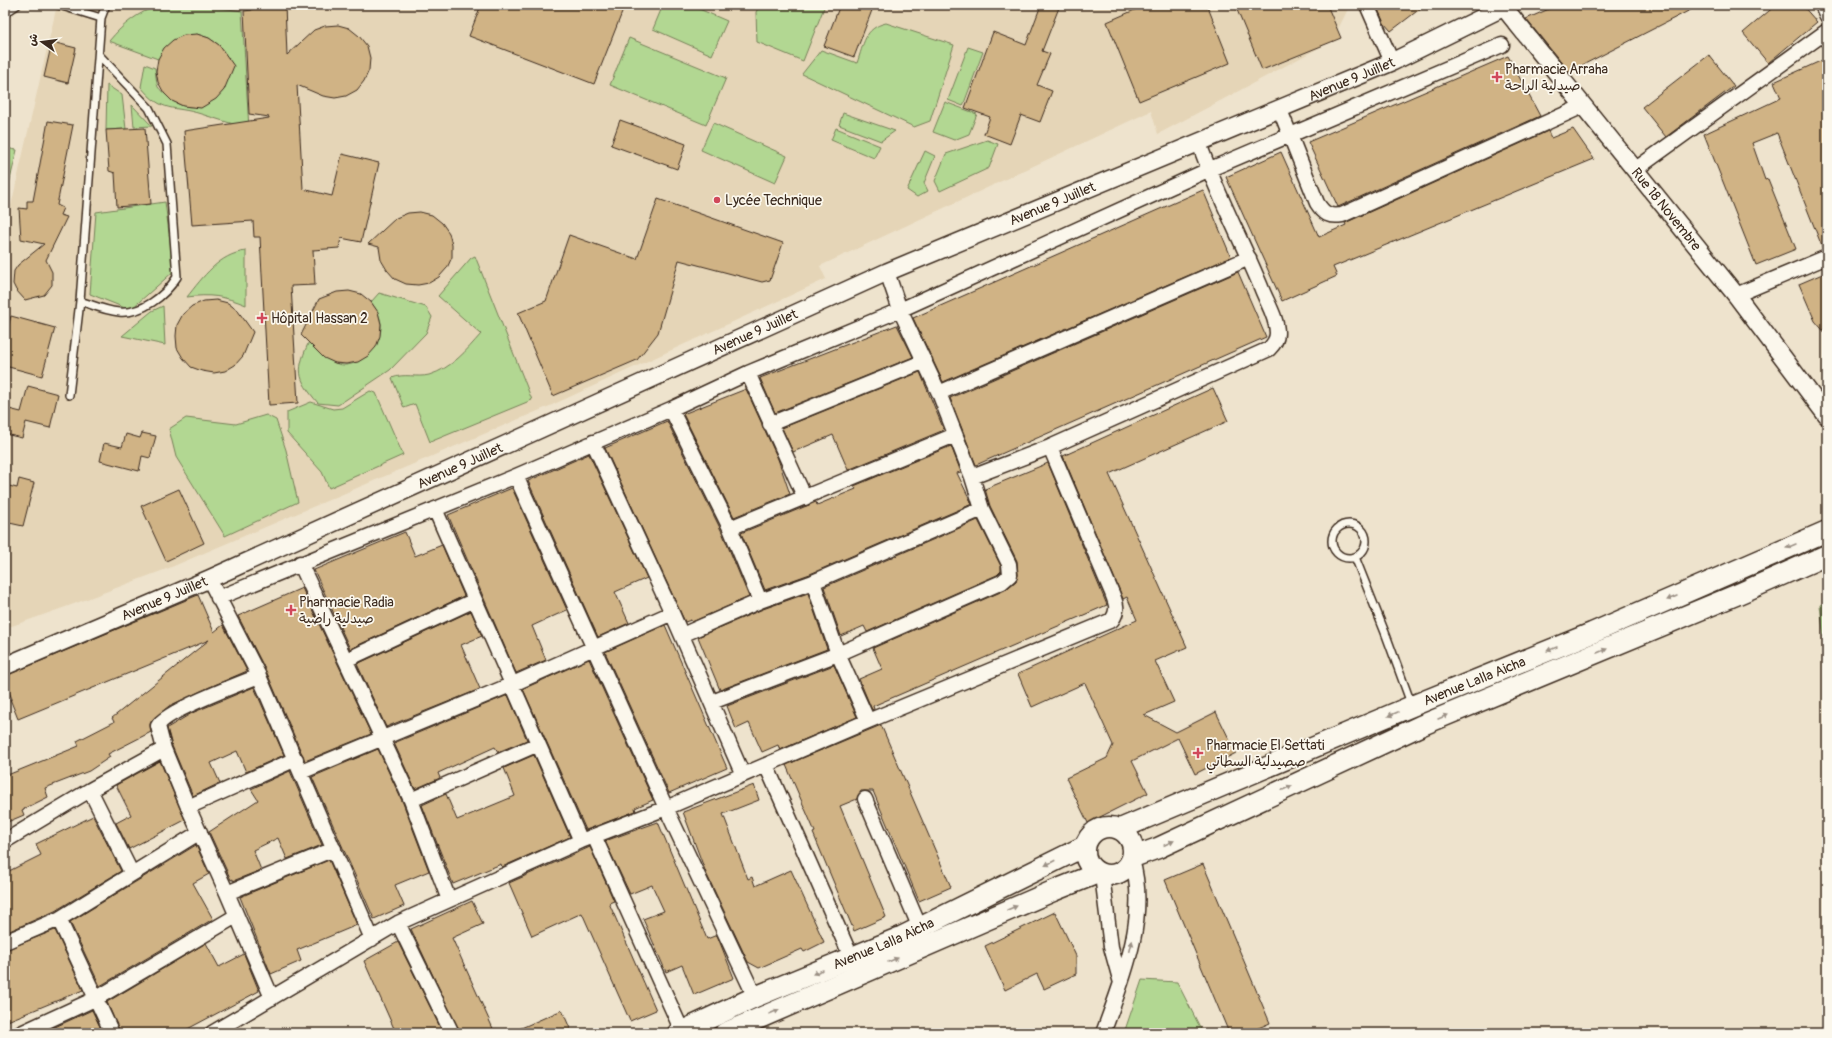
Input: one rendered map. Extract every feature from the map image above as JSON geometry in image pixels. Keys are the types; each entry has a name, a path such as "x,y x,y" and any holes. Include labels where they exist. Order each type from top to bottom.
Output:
{"main road":[{"name":"Avenue Lalla Aicha","path":"725,1033 751,1028 1053,891 1100,874 1113,876 1120,873 1127,868 1132,858 1158,848 1416,716 1592,633 1827,531"},
{"name":"Avenue Lalla Aicha","path":"680,1032 755,997 852,959 920,928 1085,846 1087,839 1098,829 1113,827 1120,830 1729,598 1827,555"},
{"path":"1120,830 1131,841 1132,858"},
{"path":"1085,846 1084,854 1086,862 1091,868 1100,874"}],"street":[{"path":"1367,5 1392,62"},
{"path":"1822,5 1827,16"},
{"name":"Avenue 9 Juillet","path":"5,666 209,579 887,272 1280,110 1392,62 1505,6"},
{"name":"Rue 18 Novembre","path":"1505,6 1583,106 1636,169 1736,295 1827,416"},
{"path":"1636,169 1827,31"},
{"path":"218,598 300,563 516,476 671,409 748,373 900,310 1208,170 1502,45"},
{"path":"1280,110 1317,203 1322,211 1328,215 1335,216 1342,215 1583,106"},
{"path":"972,477 1050,447 1269,349 1275,344 1277,333 1274,319 1249,258 1208,170 1199,143"},
{"path":"1736,295 1827,257"},
{"path":"939,393 1249,258"},
{"path":"712,702 838,654 1006,580 1010,575 1009,564 982,509 972,477 939,393 900,310 887,272"},
{"path":"770,424 925,361"},
{"path":"748,373 805,498"},
{"path":"671,409 730,528 760,601"},
{"path":"730,528 955,435"},
{"path":"593,442 672,612 743,775"},
{"path":"212,1033 398,923 587,838 666,808 868,721 1112,620 1116,614 1116,606 1112,593 1050,447"},
{"path":"516,476 666,808 755,997"},
{"path":"435,509 538,744 587,838 680,1032"},
{"path":"682,635 760,601 812,582 982,509"},
{"path":"300,563 346,660 381,739 411,800 449,900"},
{"path":"209,579 259,676 372,938"},
{"path":"812,582 838,654 868,721"},
{"path":"346,660 475,600"},
{"path":"188,807 298,766 381,739 513,684 672,612"},
{"path":"259,676 178,711 163,720 158,726 164,749 188,807 272,998"},
{"path":"411,800 538,744"},
{"path":"5,840 164,749"},
{"path":"766,765 852,959"},
{"path":"90,790 132,874"},
{"path":"865,799 920,928"},
{"path":"5,942 59,919 200,832"},
{"path":"227,893 334,849"},
{"path":"1103,1033 1121,984 1136,916 1138,891 1137,877 1132,858"},
{"path":"1100,874 1111,946 1121,984"},
{"path":"21,1033 97,998 236,916"},
{"path":"59,919 112,1033"},
{"path":"398,923 452,1033"}],"lane":[{"path":"5,13 17,5"},
{"path":"59,5 101,18"},
{"path":"69,395 80,301 101,18 106,5"},
{"path":"80,301 119,312 136,311 154,301 171,286 177,277 167,144 149,108 99,55"},
{"path":"1343,524 1356,525 1365,535 1365,548 1361,554 1355,557 1342,556 1336,553 1333,547 1331,540 1333,533 1343,524"},
{"path":"1355,557 1416,716"}],"shaded area":[{"path":"57,5 1350,5 1332,41 1158,134 1151,111 820,266 826,279 552,405 169,568 12,626 5,626 5,232"}],"green space":[{"path":"159,5 200,5 242,11 249,129 191,111 162,105 149,96 141,87 145,64 155,68 158,87 174,102 181,105 189,107 204,105 224,90 219,45 209,38 197,34 158,59 109,41 132,19 144,11"},
{"path":"663,5 690,5 727,21 712,55 653,29"},
{"path":"760,5 825,5 803,61 757,42 756,12"},
{"path":"886,23 954,45 930,121 914,127 802,74 821,50 857,63 863,43 869,33 879,25"},
{"path":"629,38 726,78 706,125 610,85"},
{"path":"968,47 983,52 963,106 948,100"},
{"path":"107,85 122,95 126,129 106,130"},
{"path":"945,102 977,114 969,134 954,140 933,132"},
{"path":"132,105 152,126 134,127"},
{"path":"843,113 895,131 881,141 839,125"},
{"path":"713,123 787,156 775,183 701,150"},
{"path":"836,128 880,146 874,158 831,140"},
{"path":"987,140 998,144 989,168 940,191 935,181 946,154"},
{"path":"5,148 17,150 5,201"},
{"path":"925,151 935,156 924,183 928,191 917,197 907,190"},
{"path":"165,202 174,271 130,310 90,294 96,212"},
{"path":"246,251 246,305 217,296 187,297 212,268 236,253"},
{"path":"475,256 532,400 430,442 415,404 404,408 392,378 401,376 424,376 437,372 458,358 481,334 438,296 471,258"},
{"path":"379,293 426,307 432,317 426,333 390,370 338,405 318,403 306,387 300,373 302,359 310,339 335,363 343,365 352,364 360,360 367,355 378,340 381,324 380,318 371,302"},
{"path":"163,306 165,345 122,336 152,311"},
{"path":"370,391 376,393 403,455 329,488 322,472 287,433 287,412 311,402 333,409 342,408"},
{"path":"266,415 276,420 286,450 298,502 225,536 176,457 169,429 186,418 236,424"},
{"path":"1827,602 1827,664 1820,605"},
{"path":"1142,980 1177,982 1203,1033 1124,1033"}],"building":[{"path":"285,5 287,55 314,30 325,26 338,25 349,28 359,36 367,46 370,58 369,70 364,81 357,90 346,96 335,98 323,96 297,85 303,189 332,196 342,154 379,163 361,242 341,238 339,248 313,250 315,285 291,286 298,403 269,405 260,237 254,237 253,221 192,225 184,131 269,118 249,114 244,11 252,10 252,8"},
{"path":"481,5 625,5 594,84 469,36"},
{"path":"840,5 874,5 854,57 824,46"},
{"path":"1041,5 1060,5 1042,51 1050,54 1037,85 1052,91 1040,122 1021,115 1010,144 984,134 990,117 965,108 993,32 1026,45"},
{"path":"1146,5 1207,5 1230,63 1139,101 1107,22"},
{"path":"1235,5 1327,5 1341,38 1262,70"},
{"path":"1376,5 1425,5 1391,31 1384,23"},
{"path":"1558,5 1700,5 1569,72 1526,19"},
{"path":"1776,5 1802,5 1817,22 1768,63 1743,33"},
{"path":"197,34 209,38 219,45 234,66 224,90 216,99 201,108 183,106 172,101 164,93 158,82 156,71 158,59 164,48 173,40 184,35"},
{"path":"52,42 76,48 68,83 44,77"},
{"path":"1709,55 1734,86 1666,137 1642,107"},
{"path":"1508,56 1540,116 1338,207 1308,142"},
{"path":"1827,58 1827,249 1823,249 1777,133 1752,143 1765,180 1768,179 1796,249 1756,265 1704,134 1781,98 1774,82"},
{"path":"620,120 686,144 677,169 611,145"},
{"path":"48,121 73,125 57,205 63,208 60,215 67,217 46,260 52,272 52,285 44,295 25,300 13,284 14,271 18,265 44,244 21,239 19,208 27,209 27,201 33,201"},
{"path":"145,128 151,204 117,207 115,173 109,171 106,130"},
{"path":"1573,129 1594,159 1333,267 1337,276 1282,301 1226,177 1281,152 1319,237 1346,225 1345,223 1548,131 1551,138"},
{"path":"1203,190 1231,257 943,382 913,318"},
{"path":"658,199 783,243 770,280 762,282 679,260 658,333 637,360 553,396 518,313 546,301 569,235 637,259"},
{"path":"420,212 432,215 442,223 449,233 452,245 452,257 447,268 439,277 429,283 418,285 406,284 395,279 387,270 381,260 379,247 368,244 396,218 408,213"},
{"path":"1238,272 1266,337 976,465 950,398"},
{"path":"1827,272 1827,335 1815,321 1799,284"},
{"path":"349,291 361,294 371,302 378,312 381,324 380,336 376,347 368,356 358,362 346,364 335,363 324,358 301,335 319,299 337,292"},
{"path":"216,300 228,303 238,311 253,332 243,356 235,365 225,371 214,373 191,367 177,348 176,336 177,325 183,314 192,306 204,301"},
{"path":"11,316 55,328 42,376 5,366 5,337"},
{"path":"897,325 913,357 775,413 760,378"},
{"path":"920,372 944,430 848,470 833,435 793,452 782,428"},
{"path":"28,386 58,394 50,428 26,422 22,438 5,434 5,408 21,412"},
{"path":"1213,388 1228,421 1109,474 1187,647 1155,661 1174,702 1144,715 1176,732 1216,712 1236,753 1195,774 1178,738 1132,761 1148,793 1088,823 1066,778 1107,758 1113,745 1085,683 1032,707 1018,674 1137,620 1127,597 1123,599 1063,456"},
{"path":"746,389 778,459 790,494 734,517 683,414"},
{"path":"667,421 722,532 749,597 692,622 691,620 685,622 605,448"},
{"path":"142,433 156,436 150,458 142,456 139,471 100,461 104,443 122,447 126,434 140,438"},
{"path":"951,446 961,472 957,473 972,504 810,574 765,590 741,533 816,502 817,505 856,489 854,486"},
{"path":"589,454 647,578 615,592 629,623 598,637 528,481"},
{"path":"1048,463 1107,605 873,706 874,709 872,710 859,679 882,669 873,648 1005,590 1016,581 1018,575 1017,561 990,506 985,489"},
{"path":"19,479 34,483 23,526 5,522 5,485 17,488"},
{"path":"512,488 567,610 532,626 546,660 516,673 448,515"},
{"path":"179,489 204,543 166,561 141,506"},
{"path":"978,520 1001,566 1001,571 997,575 867,632 864,626 841,636 824,587"},
{"path":"405,532 415,556 442,545 464,596 350,649 314,570"},
{"path":"302,588 371,734 305,761 267,673 238,616"},
{"path":"808,593 827,649 720,690 698,637 763,609"},
{"path":"198,595 214,632 223,625 247,671 169,706 152,720 150,724 151,732 108,754 110,757 89,771 45,788 48,797 22,810 24,815 5,823 5,776 79,746 77,741 114,722 112,718 209,640 18,719 10,699 12,699 5,682 5,676"},
{"path":"471,611 482,636 461,645 480,689 386,727 357,664"},
{"path":"665,625 727,768 669,793 605,652"},
{"path":"589,659 653,800 635,808 636,811 586,830 523,689"},
{"path":"834,665 857,717 780,750 778,745 762,752 749,723 736,729 727,706"},
{"path":"254,687 284,755 246,772 237,751 211,763 220,783 193,796 172,746 167,728 192,713"},
{"path":"508,695 527,740 498,752 495,747 438,773 440,778 415,789 394,743"},
{"path":"881,725 951,887 919,901 873,791 861,791 857,799 840,806 886,917 854,931 813,833 815,832 786,765"},
{"path":"378,749 403,803 429,871 395,885 404,906 374,919 312,777"},
{"path":"534,755 570,837 502,867 501,864 453,884 422,805 446,794 457,820 515,796 504,768"},
{"path":"160,761 185,820 129,849 116,823 131,815 116,785"},
{"path":"290,771 322,845 287,859 278,838 253,850 261,870 233,881 233,879 231,880 209,832 258,800 251,789"},
{"path":"754,785 759,800 723,814 748,879 752,877 755,886 791,870 824,942 804,952 802,949 759,968 748,962 706,873 683,812"},
{"path":"93,816 121,871 55,911 5,933 5,873 41,855 36,844"},
{"path":"658,822 707,939 717,935 734,978 694,995 682,965 666,972 643,919 664,911 652,885 630,894 605,841"},
{"path":"196,845 209,874 193,883 213,919 100,986 70,922"},
{"path":"590,847 614,901 609,903 656,1010 630,1021 582,913 532,936 509,883"},
{"path":"329,860 357,925 297,950 301,961 271,974 240,897"},
{"path":"1203,864 1270,1023 1247,1033 1229,1033 1165,880"},
{"path":"472,901 483,924 452,938 495,1033 460,1033 411,929"},
{"path":"1055,912 1076,956 1076,974 1044,989 1037,974 1005,990 985,946"},
{"path":"55,930 83,990 5,1022 5,950"},
{"path":"398,942 443,1033 396,1033 364,961"},
{"path":"206,943 219,967 244,954 259,991 180,1033 120,1033 107,1002"},
{"path":"92,1010 103,1033 42,1033"},
{"path":"562,1010 572,1033 510,1033"}],"place":[{"name":"Pharmacie Arraha صيدلية الراحة","path":"1497,77"},
{"name":"Lycée Technique","path":"717,200"},
{"name":"Hôpital Hassan 2","path":"262,318"},
{"name":"Pharmacie Radia صيدلية راضية","path":"291,610"},
{"name":"Pharmacie El Settati صصيدلية السطاتي","path":"1198,753"}]}
